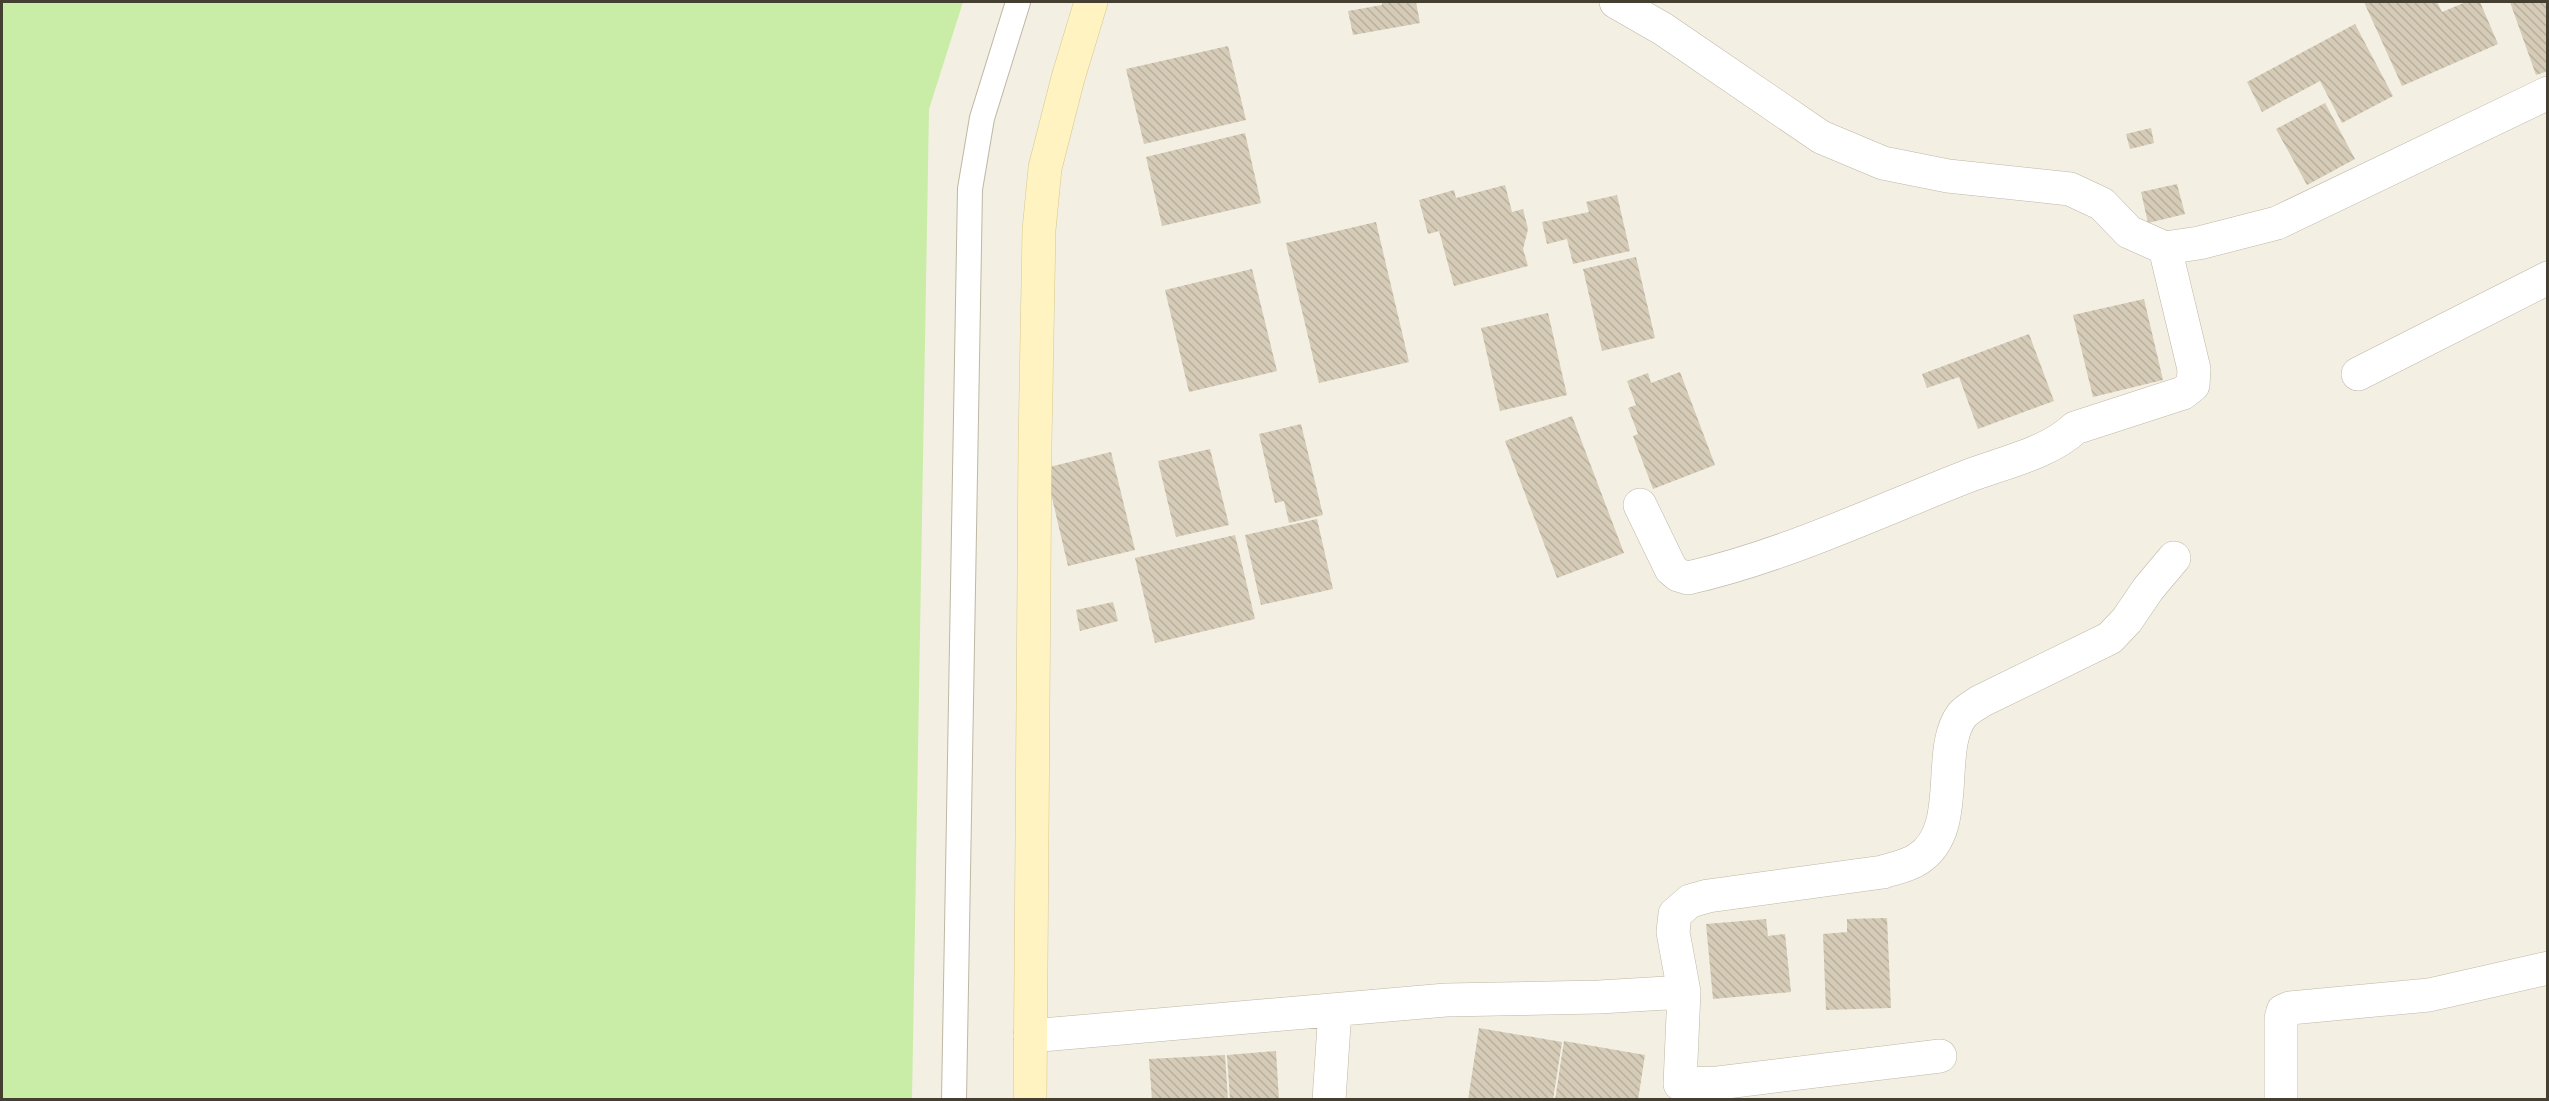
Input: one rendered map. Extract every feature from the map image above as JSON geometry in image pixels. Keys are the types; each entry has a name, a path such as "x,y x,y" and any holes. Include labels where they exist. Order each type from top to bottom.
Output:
{"main road":[{"path":"1030,1100 1039,230 1045,168 1091,2"}],"street":[{"path":"1616,2 1663,29 1821,137 1883,163 1948,176 2070,189 2102,204 2129,232 2164,248 2199,243 2277,223 2547,93"},
{"path":"1641,505 1671,569 1688,578 1811,541 2063,440 2075,428 2183,393 2193,385 2194,369 2164,248"},
{"path":"2358,374 2547,278"},
{"path":"1940,1056 1718,1083 1679,1092 1684,992 1673,932 1675,914 1690,901 1708,896 1883,872 1920,858 1932,844 1940,828 1948,790 1953,740 1962,715 1981,701 2110,638 2127,620 2148,589 2174,558"},
{"path":"2280,1100 2283,1011 2290,1008 2429,995 2547,968"},
{"path":"1030,1036 1446,1000 1684,992"},
{"path":"1329,1100 1335,1010"}],"lane":[{"path":"954,1100 970,189 982,118 1018,2"}],"green space":[{"path":"2,2 963,2 929,109 912,1099 2,1099"}],"building":[{"path":"1382,2 1416,2 1420,23 1353,35 1348,11 1382,5"},
{"path":"2364,2 2437,2 2442,12 2466,2 2480,2 2498,44 2402,86"},
{"path":"2510,2 2548,2 2548,71 2536,75"},
{"path":"2355,24 2393,96 2342,123 2320,81 2262,112 2247,82"},
{"path":"1228,46 1246,120 1144,144 1126,69"},
{"path":"2325,103 2355,159 2307,185 2276,129"},
{"path":"2151,128 2154,143 2130,149 2126,134"},
{"path":"1245,133 1261,203 1162,226 1146,157"},
{"path":"2177,184 2185,214 2148,223 2141,192"},
{"path":"1505,185 1512,212 1523,209 1528,229 1523,249 1528,266 1454,286 1439,231 1428,234 1419,200 1454,190 1456,198"},
{"path":"1617,195 1630,251 1573,264 1567,239 1547,244 1542,222 1589,212 1586,202"},
{"path":"1376,222 1409,362 1319,383 1286,243"},
{"path":"1636,257 1655,338 1602,351 1583,269"},
{"path":"1252,269 1277,371 1189,392 1165,290"},
{"path":"2144,299 2163,380 2093,397 2073,315"},
{"path":"1548,313 1567,395 1500,411 1481,328"},
{"path":"2029,334 2054,401 1978,429 1959,377 1927,388 1922,374"},
{"path":"1680,372 1715,465 1653,489 1633,436 1638,434 1628,408 1636,405 1627,381 1648,373 1651,383"},
{"path":"1572,416 1624,553 1557,578 1505,441"},
{"path":"1301,424 1323,515 1289,523 1284,501 1275,503 1259,434"},
{"path":"1210,449 1229,525 1176,537 1158,461"},
{"path":"1111,452 1135,550 1068,566 1045,468"},
{"path":"1317,519 1333,589 1261,605 1245,535"},
{"path":"1235,535 1255,619 1155,643 1135,558"},
{"path":"1113,602 1118,621 1080,631 1076,610"},
{"path":"1887,918 1891,1008 1826,1010 1823,934 1847,932 1847,919"},
{"path":"1766,919 1768,936 1785,934 1791,992 1713,999 1706,924"},
{"path":"1479,1028 1562,1042 1553,1100 1468,1100"},
{"path":"1564,1041 1645,1055 1638,1100 1555,1100"},
{"path":"1276,1051 1279,1100 1230,1100 1227,1055"},
{"path":"1225,1055 1228,1100 1152,1100 1149,1059"}]}
